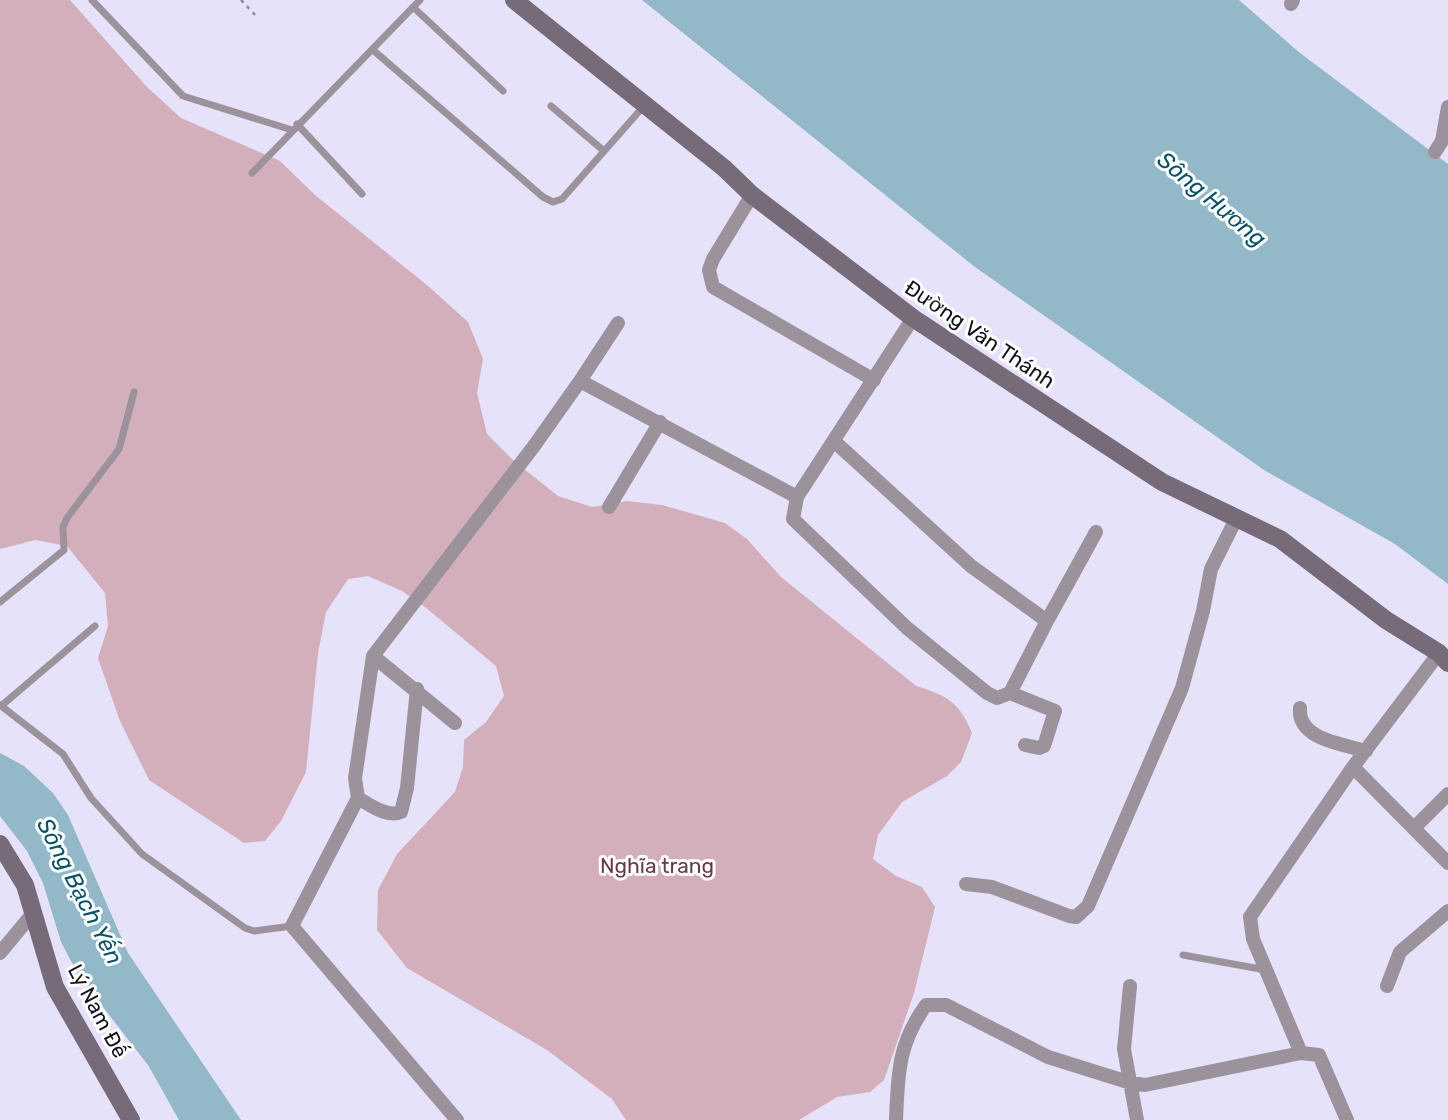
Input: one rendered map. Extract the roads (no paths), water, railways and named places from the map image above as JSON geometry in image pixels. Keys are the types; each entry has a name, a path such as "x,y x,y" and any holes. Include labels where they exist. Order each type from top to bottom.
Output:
{"main road":[{"name":"Đường Văn Thánh","path":"514,0 643,107 724,168 752,195 913,318 1162,482 1280,539 1386,620 1444,658"},
{"name":"Lý Nam Đế","path":"0,844 26,886 55,986 131,1120"}],"street":[{"path":"1435,152 1442,141 1448,107"},
{"path":"752,195 713,259 709,270 713,287 874,380"},
{"path":"913,318 797,497 793,519 871,596 987,693 997,698 1010,692 1096,532"},
{"path":"457,1120 292,926 358,798 355,778 373,656 534,446 618,323"},
{"path":"580,381 797,497"},
{"path":"609,507 660,422"},
{"path":"835,442 971,566 1047,621"},
{"path":"966,884 992,887 1069,916 1076,917 1088,906 1182,688 1203,611 1211,569 1236,519"},
{"path":"373,656 455,723"},
{"path":"1301,1054 1254,939 1250,917 1353,767 1444,658"},
{"path":"358,798 392,814 401,812 407,788 416,689"},
{"path":"1010,692 1055,710 1044,746 1039,748 1025,745"},
{"path":"1300,708 1299,719 1306,729 1333,742 1366,751"},
{"path":"1353,767 1448,863"},
{"path":"1414,828 1448,794"},
{"path":"1387,986 1400,952 1448,911"},
{"path":"0,953 34,912"},
{"path":"1130,986 1124,1048 1137,1120"},
{"path":"896,1120 897,1070 910,1028 926,1005 946,1005 1048,1057 1145,1085 1301,1054 1319,1055 1347,1120"}],"lane":[{"path":"92,0 183,96 295,127 362,194"},
{"path":"252,173 420,0"},
{"path":"413,8 503,91"},
{"path":"373,50 543,197 553,202 562,199 643,107"},
{"path":"551,106 604,151"},
{"path":"0,602 64,550 63,527 67,518 120,449 134,392"},
{"path":"95,626 1,705 63,754 91,797 142,854 245,928 254,931 292,926"},
{"path":"1183,955 1266,970"}],"water":[{"name":"Sông Hương","path":"642,0 1239,0 1300,53 1448,164 1448,584 1395,544 1264,470 975,267"},
{"name":"Sông Bạch Yến","path":"0,753 24,766 53,793 68,815 128,953 241,1120 179,1120 148,1065 79,976 61,942 43,883 27,851 0,816"}],"park label":[{"name":"Nghĩa trang","path":"657,865"}]}
